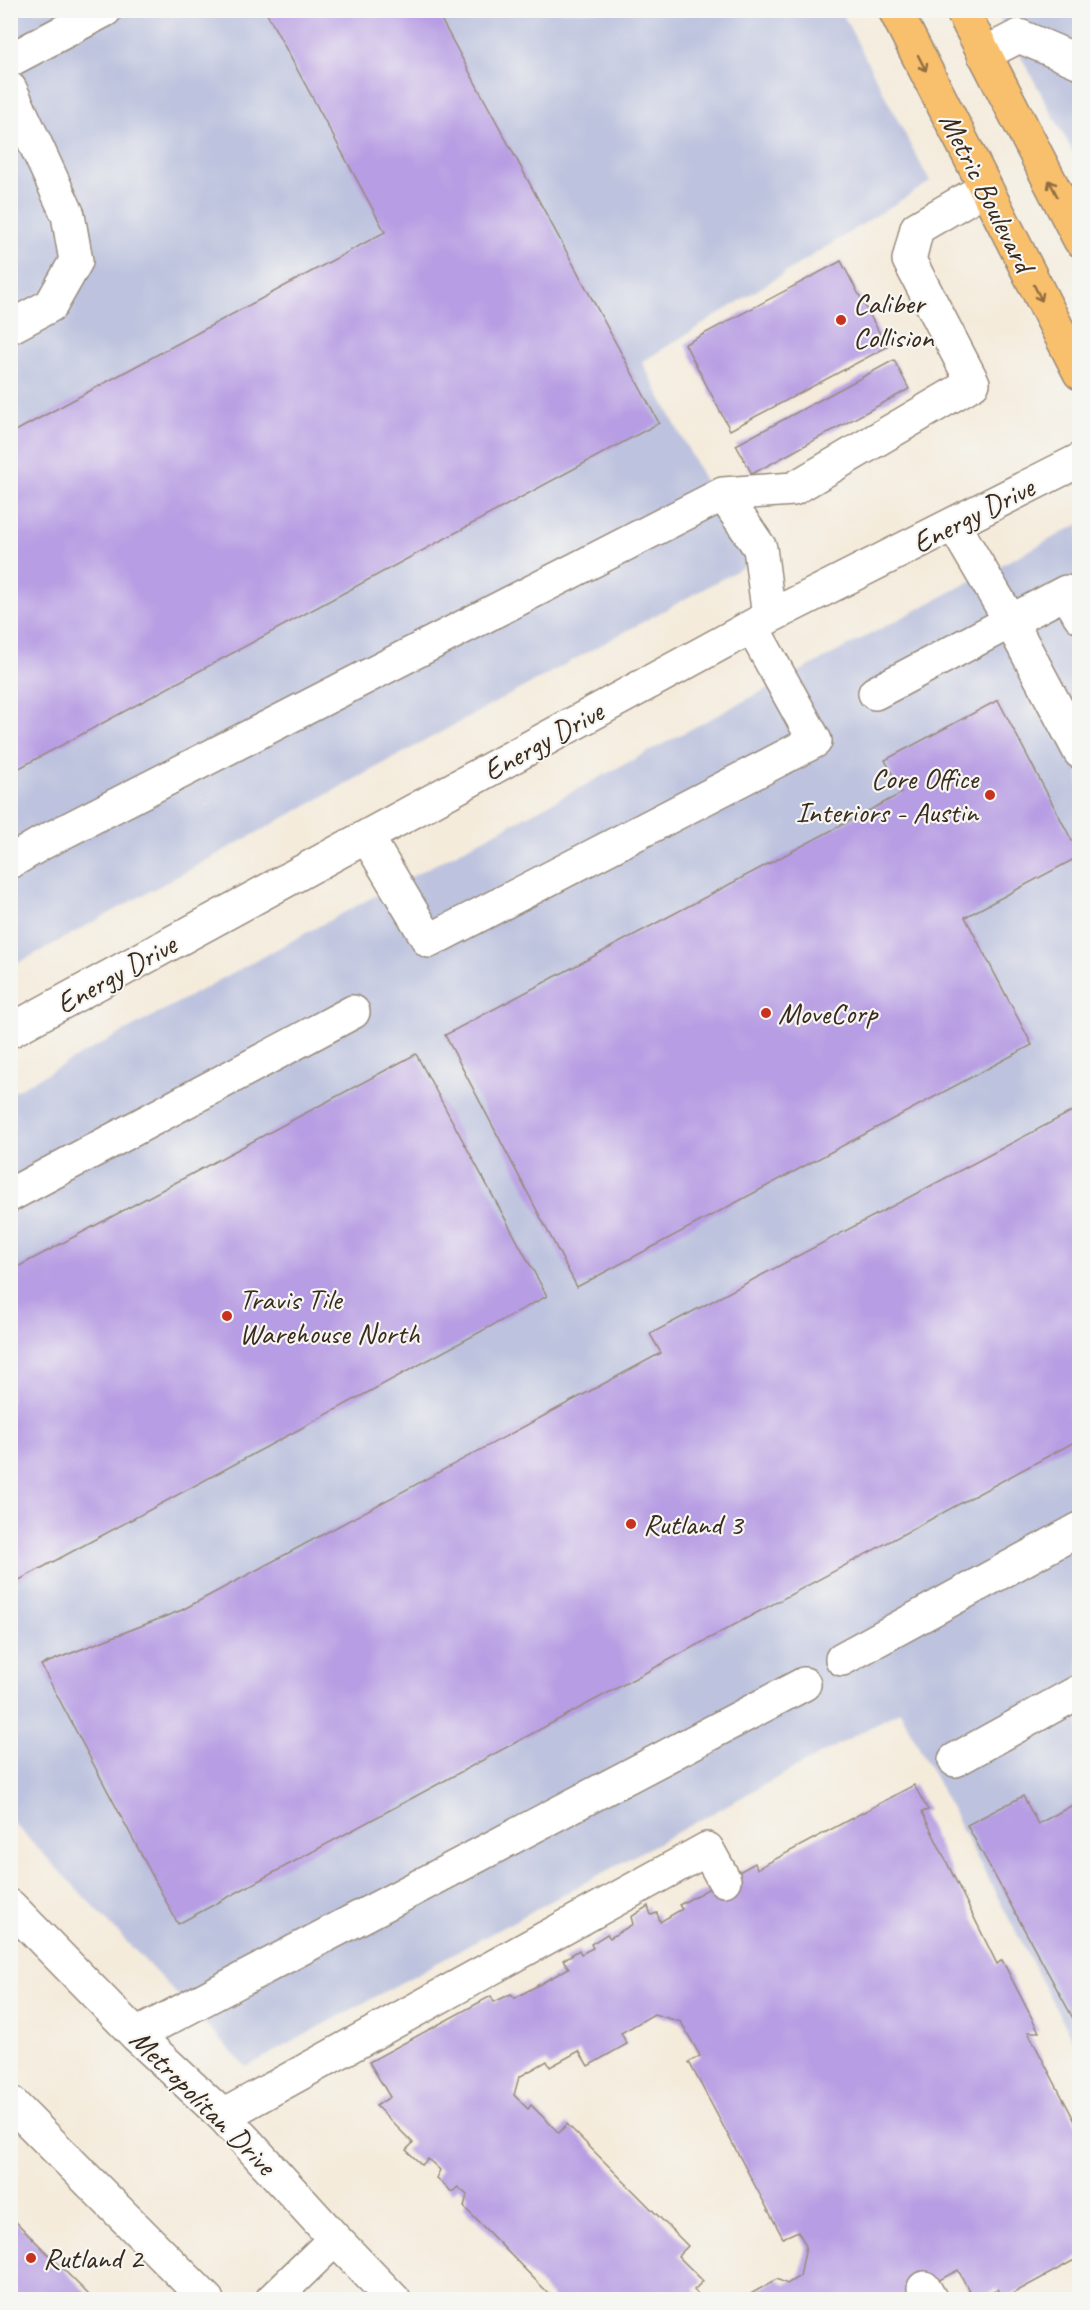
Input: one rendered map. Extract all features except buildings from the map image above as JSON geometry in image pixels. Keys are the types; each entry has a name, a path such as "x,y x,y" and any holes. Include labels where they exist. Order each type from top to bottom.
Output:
{"main road":[{"name":"Metric Boulevard","path":"896,10 984,189 1080,373"},
{"name":"Metric Boulevard","path":"962,10 1080,240"}],"street":[{"path":"10,60 105,10"},
{"path":"984,54 1019,36 1080,62"},
{"path":"10,89 68,215 76,261 51,305 10,327"},
{"path":"10,862 42,843 723,494 793,489 973,383 909,260 917,228 984,189"},
{"name":"Energy Drive","path":"10,1031 761,622 1080,460"},
{"path":"367,837 429,941 815,741 761,622 760,548 723,494"},
{"path":"954,525 1011,622 1080,752"},
{"path":"875,693 1066,592 1080,616"},
{"path":"10,1195 353,1012"},
{"path":"842,1659 1080,1529"},
{"path":"136,2035 804,1684"},
{"path":"955,1760 1080,1691"},
{"path":"223,2116 707,1849 724,1880"},
{"name":"Metropolitan Drive","path":"10,1906 136,2035 223,2116 394,2300"},
{"path":"10,2102 207,2300"},
{"path":"272,2300 335,2239"}],"shaded area":[{"path":"11,11 841,11 930,182 642,362 749,564 11,967"},
{"path":"996,11 1079,11 1079,163"},
{"path":"1079,524 1079,2052 900,1711 246,2067 11,1820 11,1093 356,906"}],"place":[{"name":"Caliber Collision","path":"841,320"},
{"name":"Core Office Interiors - Austin","path":"990,795"},
{"name":"MoveCorp","path":"766,1013"},
{"name":"Travis Tile Warehouse North","path":"227,1316"},
{"name":"Rutland 3","path":"631,1524"},
{"name":"Rutland 2","path":"31,2258"}]}
